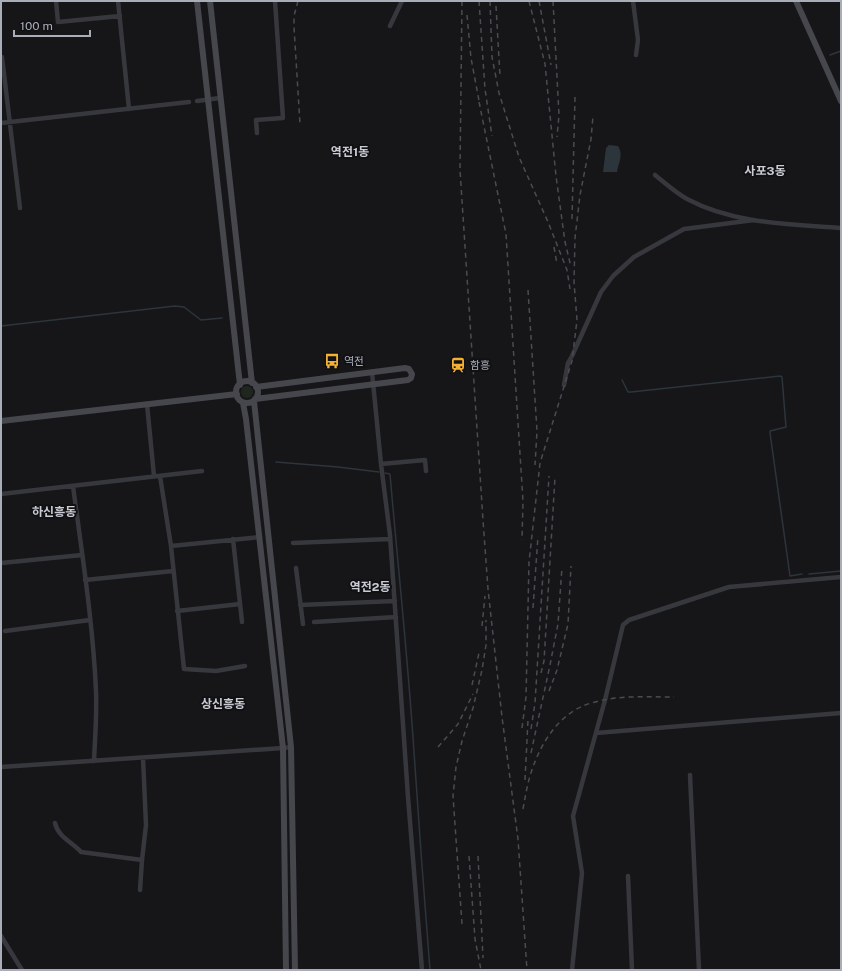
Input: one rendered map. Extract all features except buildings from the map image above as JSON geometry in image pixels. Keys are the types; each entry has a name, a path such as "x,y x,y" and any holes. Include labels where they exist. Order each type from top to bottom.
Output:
{"main road":[{"path":"198,1 240,385 237,394 243,402 246,419 283,748 286,970"},
{"path":"210,1 254,385 258,392 255,400 291,747 295,970"},
{"path":"796,1 841,100"},
{"path":"240,385 247,382 254,385 406,368 409,369 412,374 411,378 408,380 255,400 248,403 243,402"},
{"path":"1,421 237,394"}],"street":[{"path":"56,1 58,22 120,16"},
{"path":"118,1 129,108"},
{"path":"257,133 256,120 283,118 275,1"},
{"path":"390,26 402,1"},
{"path":"633,1 638,40 636,55"},
{"path":"2,57 20,208"},
{"path":"197,101 220,98"},
{"path":"1,123 189,102"},
{"path":"655,175 678,194 694,203 725,213 754,220 841,228"},
{"path":"564,385 568,363 598,298 607,283 621,268 639,254 684,228 754,220"},
{"path":"372,372 390,538 422,970"},
{"path":"147,404 157,476 171,546 184,669 216,671 245,666"},
{"path":"381,464 425,460 426,472"},
{"path":"1,494 202,471"},
{"path":"72,486 90,620 96,694 94,761"},
{"path":"171,546 260,537"},
{"path":"293,543 390,538"},
{"path":"233,539 242,622"},
{"path":"1,564 82,555"},
{"path":"296,568 303,624"},
{"path":"85,580 173,570"},
{"path":"572,970 582,872 573,816 596,733 623,625 629,620 729,587 841,577"},
{"path":"300,605 395,600"},
{"path":"177,610 240,604"},
{"path":"314,622 396,617"},
{"path":"5,631 90,620"},
{"path":"596,733 841,713"},
{"path":"1,767 291,747"},
{"path":"140,890 146,825 143,758"},
{"path":"690,775 699,970"},
{"path":"54,823 60,834 76,846 81,852 142,860"},
{"path":"628,876 632,970"},
{"path":"1,936 22,970"}],"shaded area":[{"path":"609,145 618,146 620,149 621,156 617,172 603,172 606,148"},
{"path":"245,386 249,386 253,392 249,398 245,398 241,394 241,390"}],"waterway":[{"path":"830,55 841,51"},
{"path":"1,326 175,306 184,307 201,320 222,318"},
{"path":"622,380 628,392 631,392 782,377 786,427 770,431 770,433 790,576 802,574"},
{"path":"276,462 379,472"},
{"path":"385,473 390,474 403,613 430,970"},
{"path":"809,574 841,571"}],"railway":[{"path":"298,1 294,16 294,27 300,124"},
{"path":"462,1 460,170 483,520 488,589 502,717 518,839 527,970"},
{"path":"479,1 485,89 492,136"},
{"path":"490,1 492,57 499,93 519,157 548,222 567,270 570,289"},
{"path":"529,1 545,64 556,176 565,242 571,267"},
{"path":"539,1 551,65"},
{"path":"553,1 559,115 557,137"},
{"path":"496,6 500,76"},
{"path":"467,15 471,58 480,106"},
{"path":"572,219 575,97"},
{"path":"479,102 506,234 523,501 522,540"},
{"path":"522,728 526,697 529,562 540,463 572,361 577,320 574,282 575,238 580,195 591,139 593,116"},
{"path":"554,247 557,264"},
{"path":"528,290 537,431 535,465"},
{"path":"531,729 535,703 549,476"},
{"path":"541,673 544,661 555,477"},
{"path":"533,608 538,536"},
{"path":"549,691 557,670 568,624 571,566"},
{"path":"531,753 558,624 562,567"},
{"path":"482,626 485,596"},
{"path":"462,924 453,796 456,767 482,670 486,645 486,620"},
{"path":"472,685 479,653"},
{"path":"438,747 458,724 473,694"},
{"path":"523,809 530,776 539,752 553,730 571,712 595,702 614,698 674,697"},
{"path":"525,780 528,720"},
{"path":"469,856 475,939 481,970"},
{"path":"478,856 483,958"}],"place":[{"name":"역전","path":"332,361"},
{"name":"함흥","path":"458,365"}],"district":[{"name":"역전1동","path":"350,152"},
{"name":"사포3동","path":"765,171"},
{"name":"하신흥동","path":"54,512"},
{"name":"역전2동","path":"370,587"},
{"name":"상신흥동","path":"223,704"}]}
